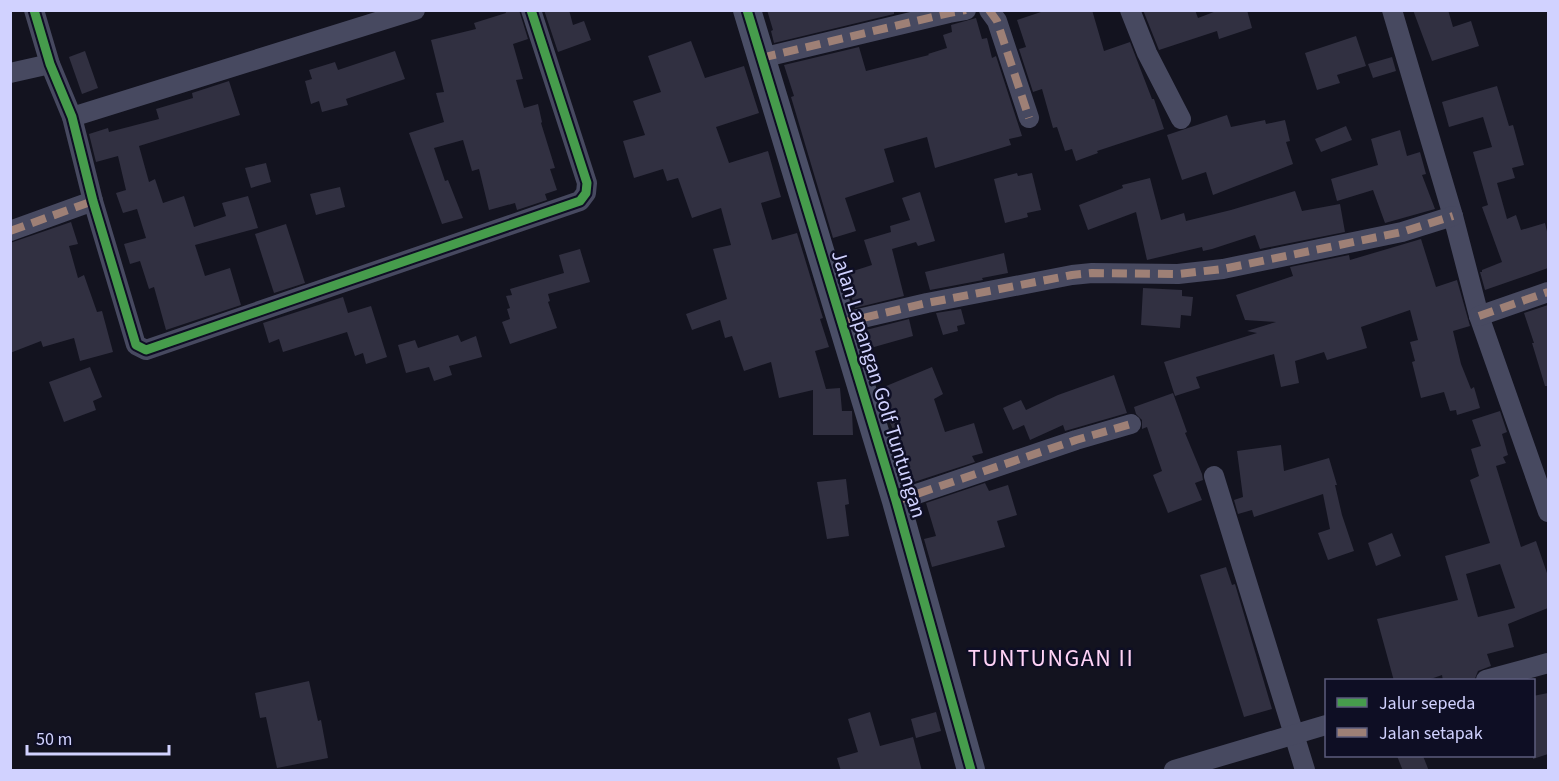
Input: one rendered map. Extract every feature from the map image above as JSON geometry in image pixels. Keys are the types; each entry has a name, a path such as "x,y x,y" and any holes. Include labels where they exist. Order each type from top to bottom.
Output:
{"street":[{"path":"34,10 50,64 72,117 93,201 136,345 146,350 580,201 586,193 587,183 531,10"},
{"path":"72,117 415,10"},
{"name":"Jalan Lapangan Golf Tuntungan","path":"747,10 896,501 971,771"},
{"path":"761,58 966,10"},
{"path":"989,10 997,21 1029,118"},
{"path":"1130,10 1146,52 1181,119"},
{"path":"1392,10 1453,216 1479,316 1548,512"},
{"path":"10,73 50,64"},
{"path":"10,231 93,201"},
{"path":"841,323 927,303 1072,275 1092,273 1178,274 1223,269 1402,232 1453,216"},
{"path":"1479,316 1548,292"},
{"path":"896,501 1076,440 1131,424"},
{"path":"1214,476 1305,771"},
{"path":"1493,679 1548,663"},
{"path":"1174,771 1325,725"}],"building":[{"path":"505,10 519,10 528,39 513,44 523,79 516,80 524,108 538,104 541,123 555,168 550,169 557,190 545,194 547,200 517,210 515,203 489,210 479,169 472,171 463,140 434,148 445,181 448,180 463,218 442,224 409,133 444,122 436,93 444,92 431,40 476,29 474,23 506,13"},
{"path":"544,10 569,10 573,25 584,21 591,40 558,52"},
{"path":"767,10 894,10 894,14 774,43"},
{"path":"1047,10 1092,10 1104,51 1130,42 1164,129 1097,151 1098,153 1076,161 1072,149 1065,151 1057,127 1053,128 1042,89 1033,92 1019,49 1026,47 1017,20"},
{"path":"1143,10 1195,10 1198,18 1219,10 1247,10 1252,28 1219,39 1217,31 1159,50"},
{"path":"1413,10 1448,10 1453,27 1471,21 1479,46 1432,61"},
{"path":"976,18 982,39 987,38 992,58 996,56 1022,136 1009,139 1011,145 935,168 927,137 884,149 894,182 845,198 856,231 833,238 791,97 794,96 784,65 859,47 866,71 929,55 947,48 943,35 952,32 951,25"},
{"path":"1356,36 1366,66 1337,75 1340,83 1317,90 1305,53"},
{"path":"691,41 705,78 744,66 759,113 716,127 729,163 768,151 781,197 761,203 772,240 797,233 823,318 820,319 829,347 815,351 826,389 840,388 842,411 852,411 853,435 813,435 813,390 779,398 771,362 744,371 732,336 725,338 720,320 692,330 686,314 727,299 713,249 731,245 721,208 692,218 678,178 667,181 663,169 634,178 623,141 645,135 633,101 661,92 648,56"},
{"path":"85,51 98,88 82,94 69,57"},
{"path":"395,51 405,79 346,99 348,105 322,112 319,101 311,104 305,81 312,79 309,70 335,62 338,70"},
{"path":"1392,57 1396,71 1373,78 1368,64"},
{"path":"229,81 240,115 139,146 149,182 155,179 163,203 184,196 194,227 226,216 222,203 248,196 258,228 195,245 205,276 230,268 241,305 166,330 154,287 149,289 140,261 130,264 124,244 146,238 137,209 123,213 116,193 126,190 118,156 96,162 89,134 108,128 109,132 159,119 156,109 193,98 192,93"},
{"path":"1497,86 1509,126 1513,125 1524,165 1512,168 1515,178 1497,183 1507,219 1516,215 1521,230 1545,223 1548,236 1548,268 1485,290 1480,272 1502,262 1482,207 1488,205 1473,152 1492,147 1483,117 1449,127 1442,102"},
{"path":"1227,115 1231,127 1265,120 1266,124 1285,120 1290,141 1286,142 1293,164 1213,195 1206,172 1182,180 1167,135"},
{"path":"1346,126 1352,140 1321,152 1315,139"},
{"path":"1400,130 1407,156 1420,152 1426,174 1422,175 1435,209 1385,223 1373,190 1337,201 1331,179 1378,165 1371,139"},
{"path":"266,163 271,182 251,188 245,168"},
{"path":"1017,173 1018,176 1032,173 1041,210 1027,213 1028,217 1005,223 994,179"},
{"path":"1150,178 1161,220 1184,213 1186,221 1295,191 1302,211 1340,204 1345,232 1260,249 1255,235 1212,249 1203,251 1202,247 1147,260 1136,212 1088,230 1079,205 1123,188 1122,185"},
{"path":"340,187 345,207 316,215 310,194"},
{"path":"920,192 935,241 918,246 916,242 892,249 904,296 855,308 844,274 872,265 864,240 891,232 890,226 910,220 902,198"},
{"path":"71,222 78,244 69,246 78,278 84,275 97,312 102,311 113,352 80,361 74,338 43,347 41,341 10,353 10,243"},
{"path":"286,224 305,283 274,293 255,234"},
{"path":"1421,239 1436,287 1457,280 1470,326 1453,331 1461,364 1471,389 1474,387 1480,408 1457,415 1456,410 1450,411 1444,392 1421,398 1412,362 1415,361 1410,342 1418,340 1410,310 1361,327 1367,348 1327,360 1324,352 1295,361 1299,383 1281,387 1274,354 1196,377 1200,388 1175,396 1164,362 1257,333 1247,331 1276,322 1245,320 1236,295 1293,276 1290,267 1349,255 1350,260"},
{"path":"580,249 590,282 548,294 550,301 548,302 557,328 510,344 502,322 510,319 507,309 510,308 506,296 512,295 510,289 564,273 559,255"},
{"path":"1004,253 1008,273 930,290 925,272"},
{"path":"1143,288 1182,290 1182,296 1193,297 1191,316 1181,315 1180,328 1141,325"},
{"path":"343,297 348,313 371,306 387,357 366,364 363,353 355,356 347,332 283,352 279,339 269,343 263,323"},
{"path":"1548,305 1548,386 1545,386 1524,313"},
{"path":"961,309 965,324 957,326 958,331 943,335 936,313"},
{"path":"909,319 913,336 867,349 862,331"},
{"path":"458,335 461,342 476,336 482,357 449,366 452,375 434,381 429,367 406,373 398,345 415,340 418,348"},
{"path":"90,367 102,397 93,401 96,410 64,422 49,382"},
{"path":"932,367 943,394 934,399 945,432 974,423 983,453 972,456 975,462 908,484 897,446 900,445 887,416 879,389"},
{"path":"1114,375 1127,413 1065,431 1063,425 1030,440 1024,425 1013,430 1003,408 1021,400 1026,410 1058,395"},
{"path":"1173,393 1203,480 1195,483 1202,500 1168,513 1153,475 1162,471 1147,427 1142,429 1142,420 1136,414 1134,407"},
{"path":"1500,411 1507,432 1502,434 1508,455 1503,457 1506,463 1496,466 1521,547 1536,541 1548,576 1548,608 1508,624 1514,647 1487,654 1491,666 1478,671 1475,679 1443,679 1442,675 1431,679 1393,679 1377,619 1458,600 1445,556 1490,543 1470,480 1479,476 1471,449 1481,446 1472,420","holes":["1500,564 1515,608 1478,617 1466,574"]},
{"path":"1281,445 1284,471 1329,458 1342,515 1354,551 1328,560 1318,533 1330,529 1323,494 1254,517 1252,510 1238,514 1234,500 1243,497 1237,451"},
{"path":"846,479 849,504 845,505 849,536 827,539 817,482"},
{"path":"985,483 989,491 1008,485 1017,515 997,521 1005,547 932,567 924,539 936,536 926,503"},
{"path":"1392,533 1401,556 1376,566 1368,543"},
{"path":"1226,567 1232,585 1235,584 1272,709 1244,717 1200,575"},
{"path":"309,681 318,721 321,720 328,758 277,768 266,717 260,718 255,693"},
{"path":"1548,693 1548,754 1533,759 1535,757 1535,696"},
{"path":"870,712 880,746 913,737 922,771 841,771 837,758 858,752 848,719"},
{"path":"936,712 941,731 916,738 911,719"},
{"path":"1397,757 1423,757 1429,771 1403,771"}],"marked path":[{"path":"761,58 966,10"},
{"path":"989,10 997,21 1029,118"},
{"path":"10,231 93,201"},
{"path":"841,323 927,303 1072,275 1092,273 1178,274 1223,269 1402,232 1453,216"},
{"path":"1479,316 1548,292"},
{"path":"896,501 1076,440 1131,424"}],"cycle path":[{"path":"34,10 50,64 72,117 93,201 136,345 146,350 580,201 586,193 587,183 531,10"},
{"path":"747,10 896,501 971,770"}],"district":[{"name":"TUNTUNGAN II","path":"1051,658"}]}
